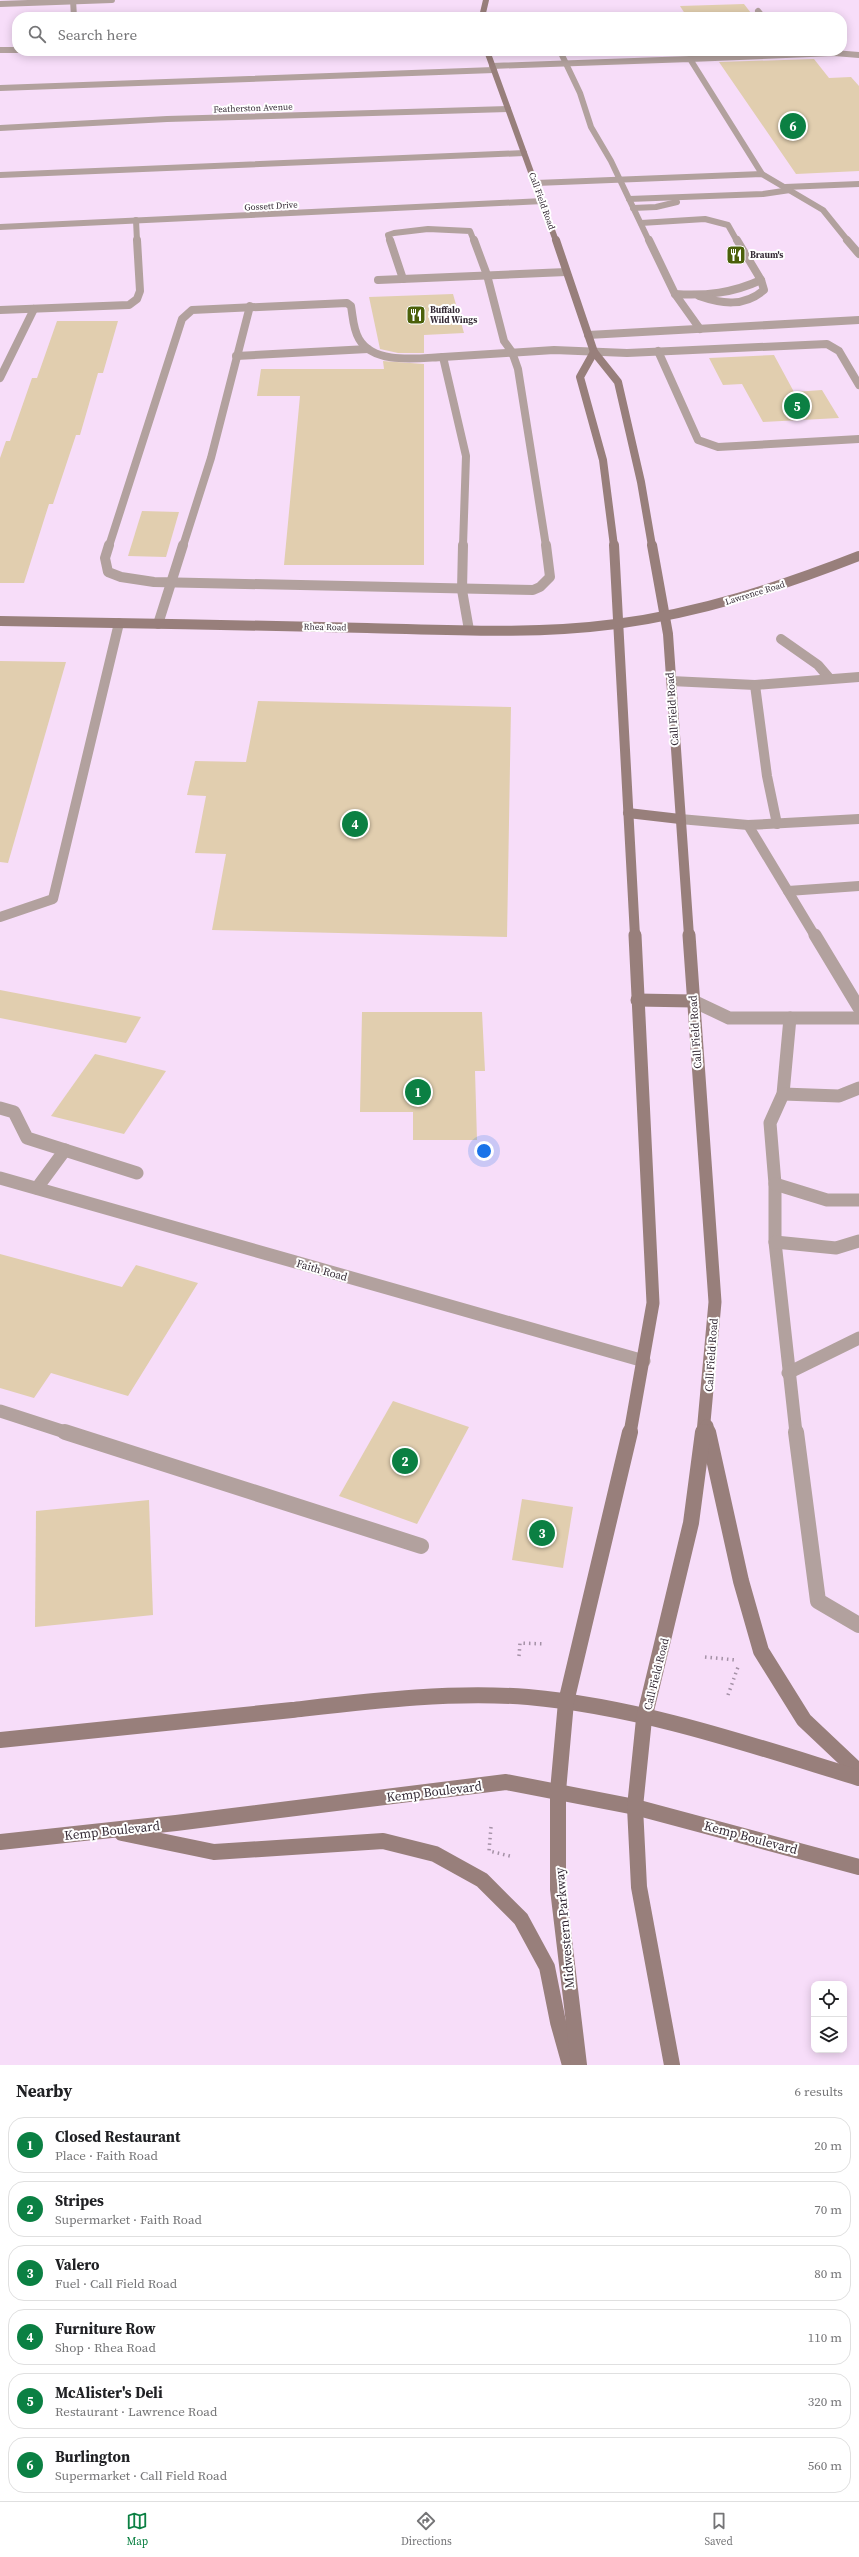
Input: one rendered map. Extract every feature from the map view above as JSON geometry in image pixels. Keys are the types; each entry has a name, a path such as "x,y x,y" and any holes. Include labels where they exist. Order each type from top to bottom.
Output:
{"main road":[{"path":"483,12 486,0"},
{"name":"Call Field Road","path":"489,56 543,201 594,352 618,382 641,482 664,616 671,681 715,1302 705,1418 691,1523 644,1719 635,1806"},
{"path":"566,1702 606,1540 636,1406 653,1303 618,623 616,558 602,460 580,377 594,352"},
{"name":"Lawrence Road","path":"649,619 754,594 859,556"},
{"name":"Rhea Road","path":"0,621 469,630 565,629 649,619"},
{"path":"628,813 680,819"},
{"path":"637,1000 693,1001"},
{"path":"705,1418 741,1581 761,1651 804,1720 859,1772"},
{"path":"0,1740 403,1698 468,1695 566,1702 644,1719 771,1750 859,1778"},
{"name":"Midwestern Parkway","path":"566,1702 558,1791 558,1889 579,2065"},
{"name":"Kemp Boulevard","path":"0,1842 506,1782 635,1806 859,1868"},
{"path":"635,1806 640,1887 672,2065"},
{"path":"109,1830 214,1852 383,1841 435,1854 482,1880 520,1919 547,1967 558,2022 570,2065"}],"street":[{"path":"0,4 112,0"},
{"path":"73,1 74,12"},
{"path":"0,50 12,50"},
{"path":"847,54 859,55"},
{"path":"562,56 580,93 591,127 602,144 675,294 700,329"},
{"path":"0,88 493,68 565,63 741,56"},
{"path":"690,59 762,174 823,210 859,254"},
{"name":"Featherston Avenue","path":"0,128 175,119 508,109"},
{"path":"0,175 524,153"},
{"path":"536,183 762,174"},
{"path":"629,199 763,194 787,189 859,184"},
{"path":"633,208 673,204 687,196"},
{"name":"Gossett Drive","path":"0,227 543,201"},
{"path":"641,223 705,219 728,225 761,280 764,290 756,298 738,304 715,303 698,296"},
{"path":"0,310 116,307 129,305 137,299 140,290 136,220"},
{"path":"403,279 388,239 388,235 398,232 455,229 470,231 487,275 504,342 512,352 518,369 550,577 540,587 533,590 462,590 172,582 120,578 108,572 105,558 182,319 192,310 198,308 347,303 351,306 359,340 368,349 380,355 443,357 512,352 658,351 827,344 839,351 859,385"},
{"path":"378,280 566,272"},
{"path":"675,294 698,296 730,292 761,280"},
{"path":"158,624 211,458 250,306"},
{"path":"0,378 34,309"},
{"path":"588,335 859,320"},
{"path":"236,356 368,349"},
{"path":"658,351 698,440 718,447 859,439"},
{"path":"443,357 466,456 466,519 462,590 469,630"},
{"path":"0,917 53,899 120,623"},
{"path":"781,639 818,665 830,679"},
{"path":"671,681 755,685 859,677"},
{"path":"755,685 777,824"},
{"path":"680,819 748,825 859,819"},
{"path":"748,825 859,1008"},
{"path":"788,891 859,886"},
{"path":"693,1001 729,1018 859,1018"},
{"path":"790,1018 783,1094 770,1123 775,1184 776,1242 788,1373 818,1601 859,1625"},
{"path":"783,1094 840,1096 859,1088"},
{"path":"0,1108 14,1112 27,1138 137,1173"},
{"path":"36,1188 65,1150"},
{"name":"Faith Road","path":"0,1178 644,1361"},
{"path":"775,1184 807,1196 844,1203 859,1200"},
{"path":"776,1242 836,1248 859,1241"},
{"path":"788,1373 859,1338"},
{"path":"0,1411 421,1546"}],"path":[{"path":"519,1656 520,1643 545,1644"},
{"path":"705,1657 740,1661 728,1695"},
{"path":"491,1827 490,1852 510,1856"}],"building":[{"path":"744,4 750,12 684,12 680,6"},
{"path":"814,59 829,78 851,77 859,86 859,171 796,174 719,62"},
{"name":"Buffalo Wild Wings","path":"453,294 464,333 424,335 424,353 398,353 380,349 369,297"},
{"path":"57,321 118,321 103,373 98,373 80,435 76,435 53,504 49,504 24,583 0,583 0,458 6,441 10,441 32,378 37,378"},
{"path":"774,355 794,392 822,390 839,418 763,422 742,384 723,385 709,358"},
{"path":"383,361 424,364 424,565 284,565 300,396 257,396 261,369 384,369"},
{"path":"142,511 179,512 166,557 128,556"},
{"path":"0,661 66,662 8,863 0,862"},
{"path":"258,701 511,707 507,937 212,930 226,854 195,853 206,796 187,795 195,761 246,762"},
{"path":"0,990 141,1017 126,1043 0,1018"},
{"path":"362,1012 482,1012 485,1071 475,1071 477,1140 413,1140 413,1112 360,1112"},
{"path":"95,1054 166,1071 124,1134 51,1116"},
{"path":"0,1254 122,1287 136,1265 198,1283 128,1396 51,1373 34,1398 0,1388"},
{"path":"393,1401 469,1427 417,1524 339,1496"},
{"path":"522,1499 573,1507 563,1568 512,1560"},
{"path":"149,1500 153,1615 35,1627 36,1511"}],"place":[{"name":"Burlington","path":"793,126"},
{"name":"Braum's","path":"736,255"},
{"name":"Buffalo Wild Wings","path":"416,315"},
{"name":"McAlister's Deli","path":"797,406"},
{"name":"Furniture Row","path":"355,824"},
{"name":"Closed Restaurant","path":"418,1092"},
{"name":"Stripes","path":"405,1461"},
{"name":"Valero","path":"542,1533"}]}
